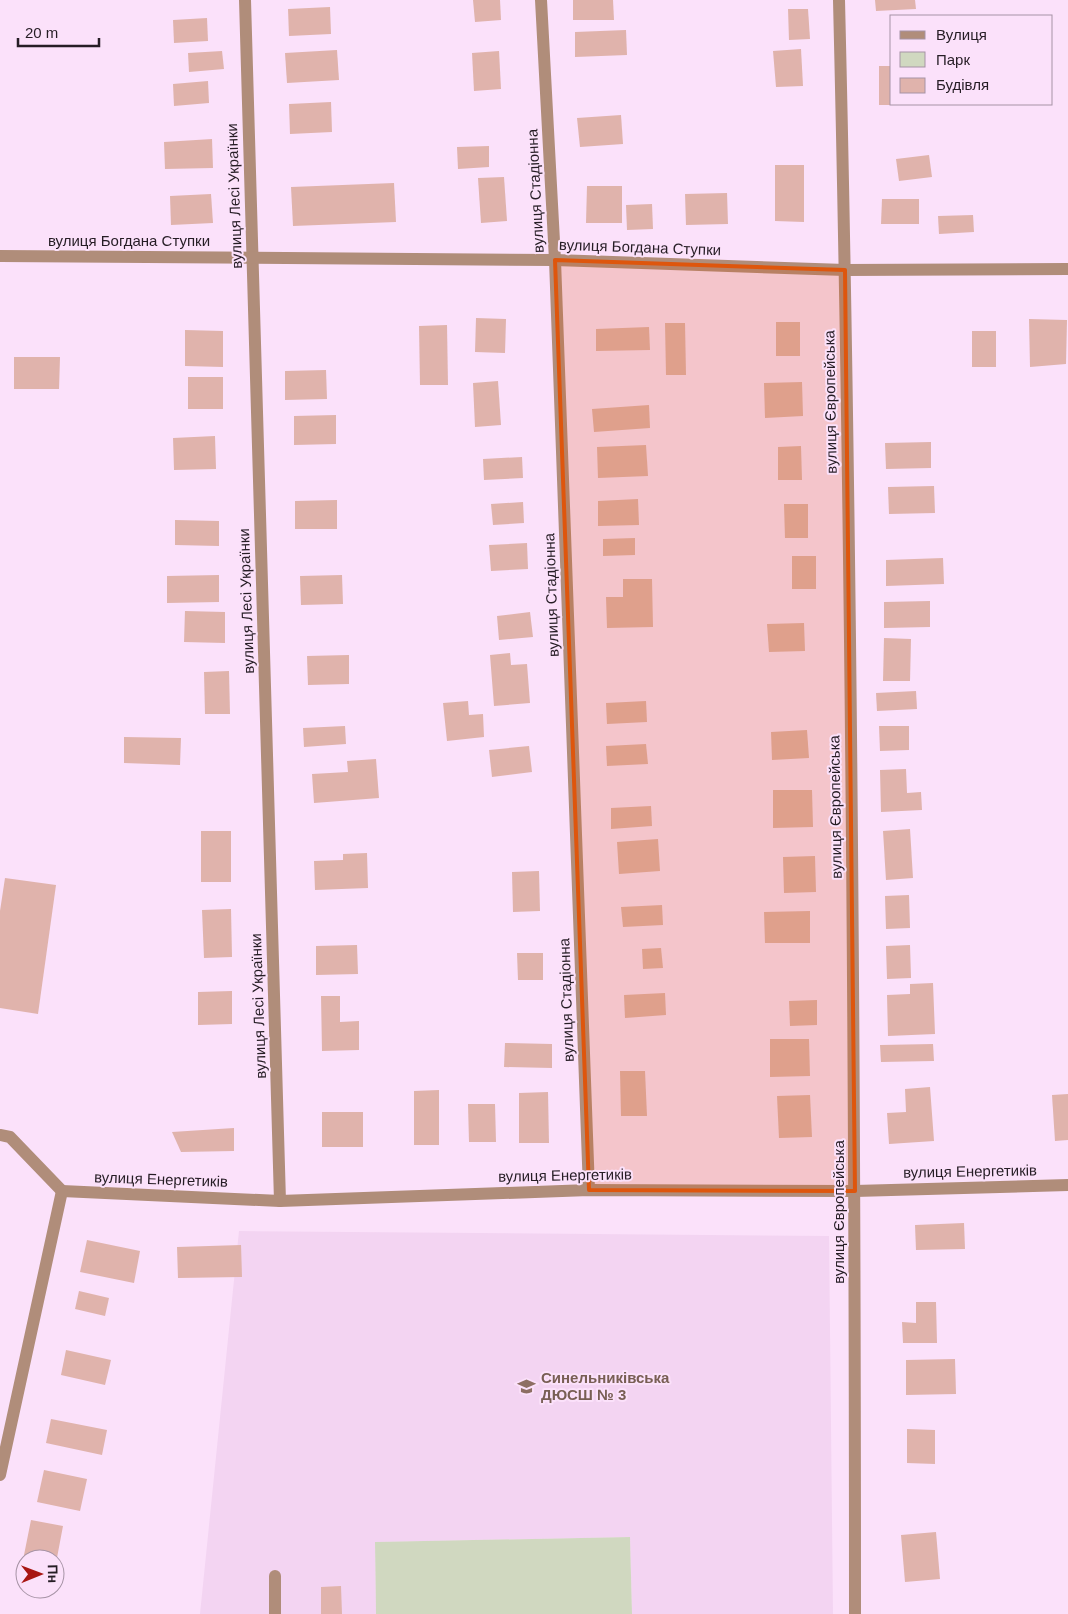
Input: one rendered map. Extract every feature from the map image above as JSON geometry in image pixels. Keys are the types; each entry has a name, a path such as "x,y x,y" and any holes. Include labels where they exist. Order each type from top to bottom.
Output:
{"street":[{"name":"вулиця Лесі Українки","path":"245,0 280,1201"},
{"name":"вулиця Стадіонна","path":"541,0 555,260 589,1190"},
{"name":"вулиця Європейська","path":"839,0 845,270 855,1191 855,1614"},
{"name":"вулиця Богдана Ступки","path":"0,256 555,260 845,270 1068,269"},
{"path":"0,1135 10,1137 62,1192 0,1475"},
{"name":"вулиця Енергетиків","path":"62,1192 280,1201 589,1190 855,1191 1068,1185"},
{"path":"275,1576 275,1614"}],"highlighted area":[{"path":"555,260 845,270 855,1191 589,1190"}],"shaded area":[{"name":"Синельниківська ДЮСШ № 3","path":"239,1231 829,1236 833,1614 632,1614 630,1537 375,1542 376,1614 200,1614"}],"green space":[{"path":"630,1537 632,1614 376,1614 375,1542"}],"building":[{"path":"473,0 500,0 501,20 475,22"},
{"path":"573,0 613,0 614,20 573,20"},
{"path":"875,0 915,0 916,9 876,11"},
{"path":"330,7 331,34 289,36 288,9"},
{"path":"788,9 808,9 810,39 789,40"},
{"path":"207,18 208,41 174,43 173,20"},
{"path":"626,30 627,55 575,57 575,32"},
{"path":"801,49 803,86 776,87 773,51"},
{"path":"337,50 339,80 287,83 285,53"},
{"path":"222,51 224,69 189,72 188,53"},
{"path":"499,51 501,89 474,91 472,53"},
{"path":"879,66 890,66 890,105 879,105"},
{"path":"208,81 209,103 174,106 173,84"},
{"path":"331,102 332,132 290,134 289,104"},
{"path":"621,115 623,144 580,147 577,118"},
{"path":"212,139 213,168 165,169 164,142"},
{"path":"489,146 489,167 458,169 457,147"},
{"path":"929,155 932,177 899,181 896,159"},
{"path":"775,165 804,165 804,222 775,221"},
{"path":"504,177 507,221 481,223 478,178"},
{"path":"394,183 396,222 293,226 291,187"},
{"path":"587,186 622,186 622,223 586,223"},
{"path":"727,193 728,224 686,225 685,194"},
{"path":"211,194 213,223 171,225 170,196"},
{"path":"882,199 919,199 919,224 881,224"},
{"path":"652,204 653,229 627,230 626,205"},
{"path":"973,215 974,232 939,234 938,216"},
{"path":"476,318 506,319 505,353 475,352"},
{"path":"1029,319 1067,320 1066,364 1030,367"},
{"path":"776,322 800,322 800,356 776,356"},
{"path":"665,323 685,323 686,375 666,375"},
{"path":"447,325 448,385 420,385 419,326"},
{"path":"649,327 650,350 596,351 596,329"},
{"path":"185,330 223,331 223,367 185,366"},
{"path":"972,331 996,331 996,367 972,367"},
{"path":"14,357 60,357 59,389 14,389"},
{"path":"326,370 327,399 285,400 285,371"},
{"path":"188,377 223,377 223,409 188,409"},
{"path":"498,381 501,425 475,427 473,383"},
{"path":"802,382 803,416 765,418 764,383"},
{"path":"649,405 650,428 594,432 592,409"},
{"path":"336,415 336,444 294,445 294,416"},
{"path":"215,436 216,469 174,470 173,438"},
{"path":"931,442 931,468 886,469 885,443"},
{"path":"646,445 648,476 598,478 597,447"},
{"path":"801,446 802,480 778,480 778,447"},
{"path":"522,457 523,478 484,480 483,459"},
{"path":"934,486 935,513 889,514 888,487"},
{"path":"638,499 639,525 598,526 598,501"},
{"path":"337,500 337,529 295,529 295,501"},
{"path":"523,502 524,523 493,525 491,504"},
{"path":"784,504 808,504 808,538 785,538"},
{"path":"175,520 219,521 219,546 175,545"},
{"path":"635,538 635,555 603,556 603,539"},
{"path":"527,543 528,569 491,571 489,545"},
{"path":"792,556 816,556 816,589 792,589"},
{"path":"943,558 944,584 886,586 886,560"},
{"path":"219,575 219,602 167,603 167,576"},
{"path":"342,575 343,604 301,605 300,576"},
{"path":"623,579 652,579 653,627 607,628 606,597 623,597"},
{"path":"930,601 930,627 884,628 884,602"},
{"path":"185,611 225,612 225,643 184,642"},
{"path":"530,612 533,637 499,640 497,616"},
{"path":"804,623 805,651 769,652 767,624"},
{"path":"884,638 911,639 910,681 883,681"},
{"path":"510,653 511,665 527,664 530,703 494,706 490,655"},
{"path":"349,655 349,684 308,685 307,656"},
{"path":"229,671 230,714 205,714 204,672"},
{"path":"916,691 917,709 877,711 876,693"},
{"path":"468,701 469,715 483,714 484,737 447,741 443,703"},
{"path":"646,701 647,722 607,724 606,703"},
{"path":"345,726 346,744 304,747 303,728"},
{"path":"879,726 909,726 909,750 880,751"},
{"path":"807,730 809,758 772,760 771,732"},
{"path":"124,737 181,738 180,765 124,763"},
{"path":"646,744 648,764 607,766 606,746"},
{"path":"529,746 532,772 492,777 489,750"},
{"path":"376,759 379,798 314,803 312,774 348,772 347,761"},
{"path":"906,769 907,793 921,792 922,810 881,812 880,770"},
{"path":"773,790 812,790 813,827 773,828"},
{"path":"651,806 652,826 611,829 611,808"},
{"path":"910,829 913,878 886,880 883,831"},
{"path":"201,831 231,831 231,882 201,882"},
{"path":"658,839 660,871 619,874 617,842"},
{"path":"367,853 368,888 315,890 314,861 343,860 343,854"},
{"path":"815,856 816,892 784,893 783,857"},
{"path":"539,871 540,911 513,912 512,872"},
{"path":"5,878 56,885 38,1014 0,1008 0,911"},
{"path":"909,895 910,928 886,929 885,896"},
{"path":"662,905 663,925 623,927 621,907"},
{"path":"231,909 232,957 204,958 202,910"},
{"path":"810,911 810,943 765,943 764,912"},
{"path":"357,945 358,974 316,975 316,946"},
{"path":"910,945 911,978 887,979 886,946"},
{"path":"661,948 663,968 643,969 642,949"},
{"path":"517,953 543,953 543,980 518,980"},
{"path":"933,983 935,1034 888,1036 887,995 910,994 910,984"},
{"path":"232,991 232,1024 198,1025 198,992"},
{"path":"665,993 666,1015 625,1018 624,995"},
{"path":"321,996 340,996 340,1022 359,1021 359,1050 322,1051"},
{"path":"817,1000 817,1025 790,1026 789,1001"},
{"path":"770,1039 809,1039 810,1076 770,1077"},
{"path":"505,1043 552,1044 552,1068 504,1067"},
{"path":"933,1044 934,1061 881,1062 880,1045"},
{"path":"620,1071 645,1071 647,1116 621,1116"},
{"path":"930,1087 934,1141 889,1144 887,1113 906,1112 905,1089"},
{"path":"439,1090 439,1145 414,1145 414,1091"},
{"path":"548,1092 549,1143 519,1143 519,1093"},
{"path":"1068,1094 1068,1140 1055,1141 1052,1095"},
{"path":"810,1095 812,1137 779,1138 777,1096"},
{"path":"468,1104 495,1104 496,1142 469,1142"},
{"path":"322,1112 363,1112 363,1147 322,1147"},
{"path":"234,1128 234,1151 181,1152 172,1132"},
{"path":"964,1223 965,1249 916,1250 915,1225"},
{"path":"87,1240 140,1251 134,1283 80,1272"},
{"path":"241,1245 242,1277 178,1278 177,1247"},
{"path":"79,1291 109,1298 105,1316 75,1309"},
{"path":"916,1302 936,1302 937,1343 903,1343 902,1322 916,1323"},
{"path":"66,1350 111,1360 105,1385 61,1375"},
{"path":"955,1359 956,1394 906,1395 906,1360"},
{"path":"51,1419 107,1430 102,1455 46,1443"},
{"path":"907,1429 935,1430 935,1464 907,1463"},
{"path":"44,1470 87,1479 80,1511 37,1502"},
{"path":"31,1520 63,1526 59,1549 25,1549"},
{"path":"936,1532 940,1579 905,1582 901,1535"},
{"path":"341,1586 342,1614 321,1614 321,1587"}],"place":[{"name":"Синельниківська ДЮСШ № 3","path":"527,1386"}]}
